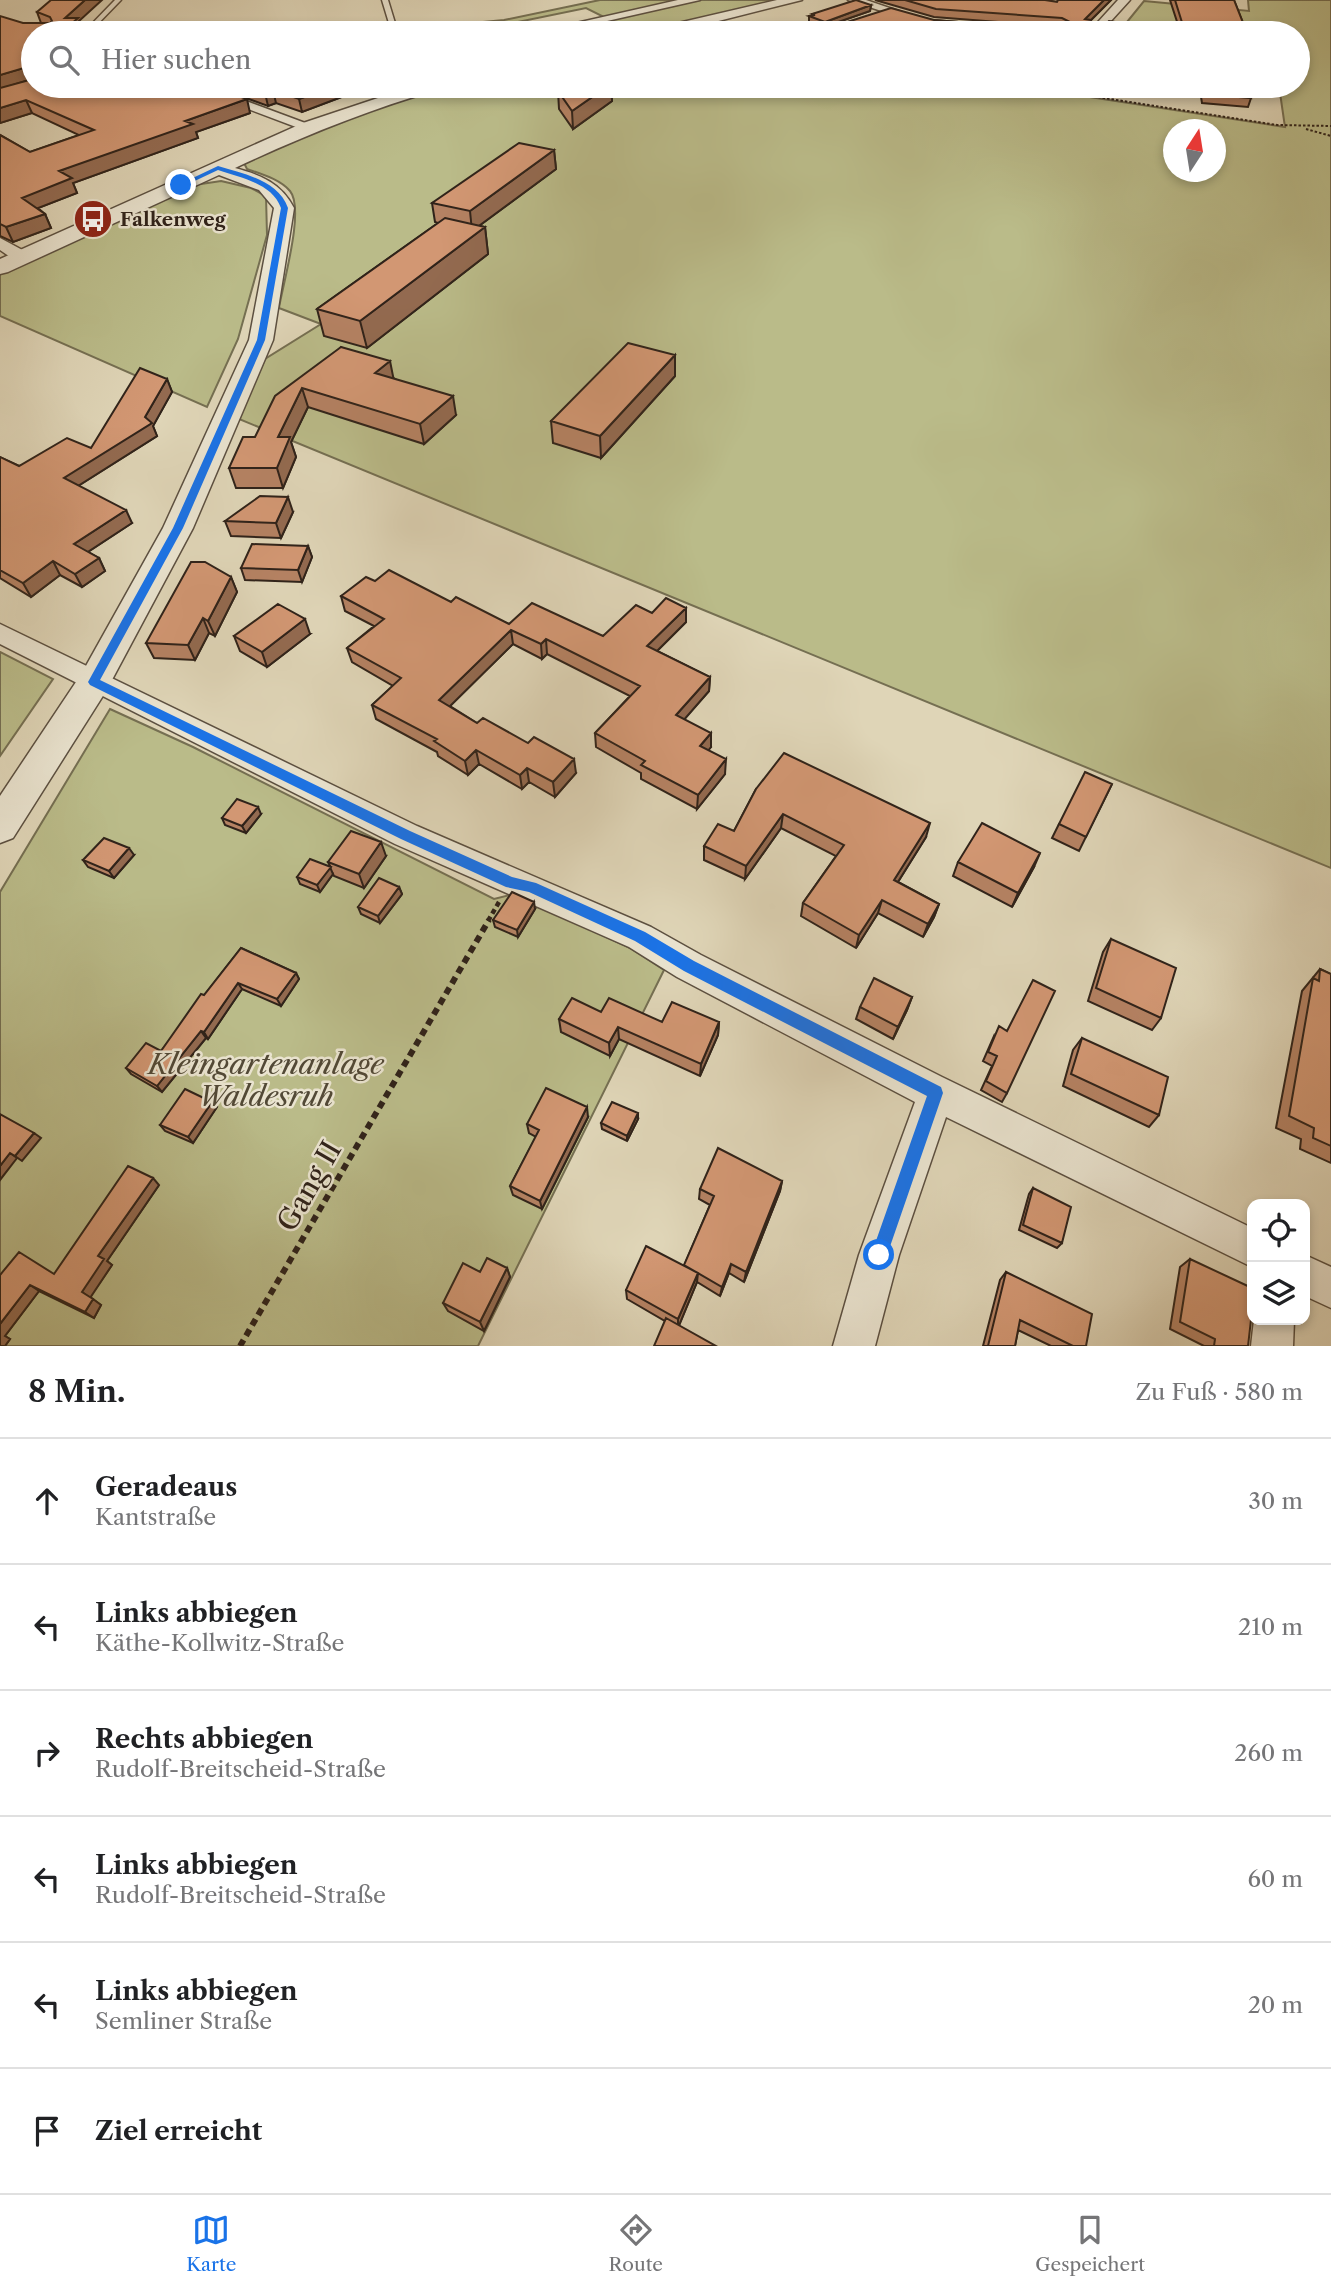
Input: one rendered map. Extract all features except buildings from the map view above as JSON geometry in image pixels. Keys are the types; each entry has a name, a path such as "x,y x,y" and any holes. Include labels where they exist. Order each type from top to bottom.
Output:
{"street":[{"path":"597,21 694,0"},
{"path":"714,21 795,0"},
{"path":"853,0 926,21"},
{"path":"1105,21 1124,0"},
{"path":"865,19 888,11"},
{"path":"228,98 309,127"},
{"path":"0,267 309,127 390,98"},
{"path":"0,827 94,682 178,528 261,340 284,208 280,195 261,183 218,168"},
{"path":"0,243 22,257"},
{"path":"0,634 406,835 511,883 531,887 640,937 689,966 936,1093 1247,1246"},
{"path":"854,1346 879,1255 936,1093"},
{"path":"1310,1278 1331,1288"},
{"path":"1272,1346 1274,1325"}],"lane":[{"path":"98,21 118,0"},
{"path":"385,0 391,21"}],"path":[{"path":"1107,98 1302,127 1331,136"},
{"path":"1302,127 1331,126"},
{"name":"Gang II","path":"240,1346 499,902"}],"green space":[{"path":"600,0 786,0 696,21 612,21 586,8 523,21 493,21"},
{"path":"1248,0 1331,0 1331,868 239,419 265,359 321,324 279,308 294,229 294,200 290,191 281,183 247,169 244,163 246,159 399,98 1096,98 1285,127 1281,98 1310,98 1310,21 1128,21 1144,1 1249,11"},
{"path":"221,181 251,188 266,196 267,235 238,339 207,407 0,316 0,273 188,186"},
{"path":"0,652 53,679 0,756"},
{"name":"Kleingartenanlage Waldesruh","path":"110,709 193,747 494,899 514,894 630,948 664,970 478,1346 0,1346 0,892"}],"place":[{"name":"Falkenweg","path":"93,219"}],"route":[{"path":"181,185 218,168 261,183 280,195 284,208 261,340 178,528 94,682 406,835 511,883 531,887 640,937 689,966 936,1093 879,1255"}]}
